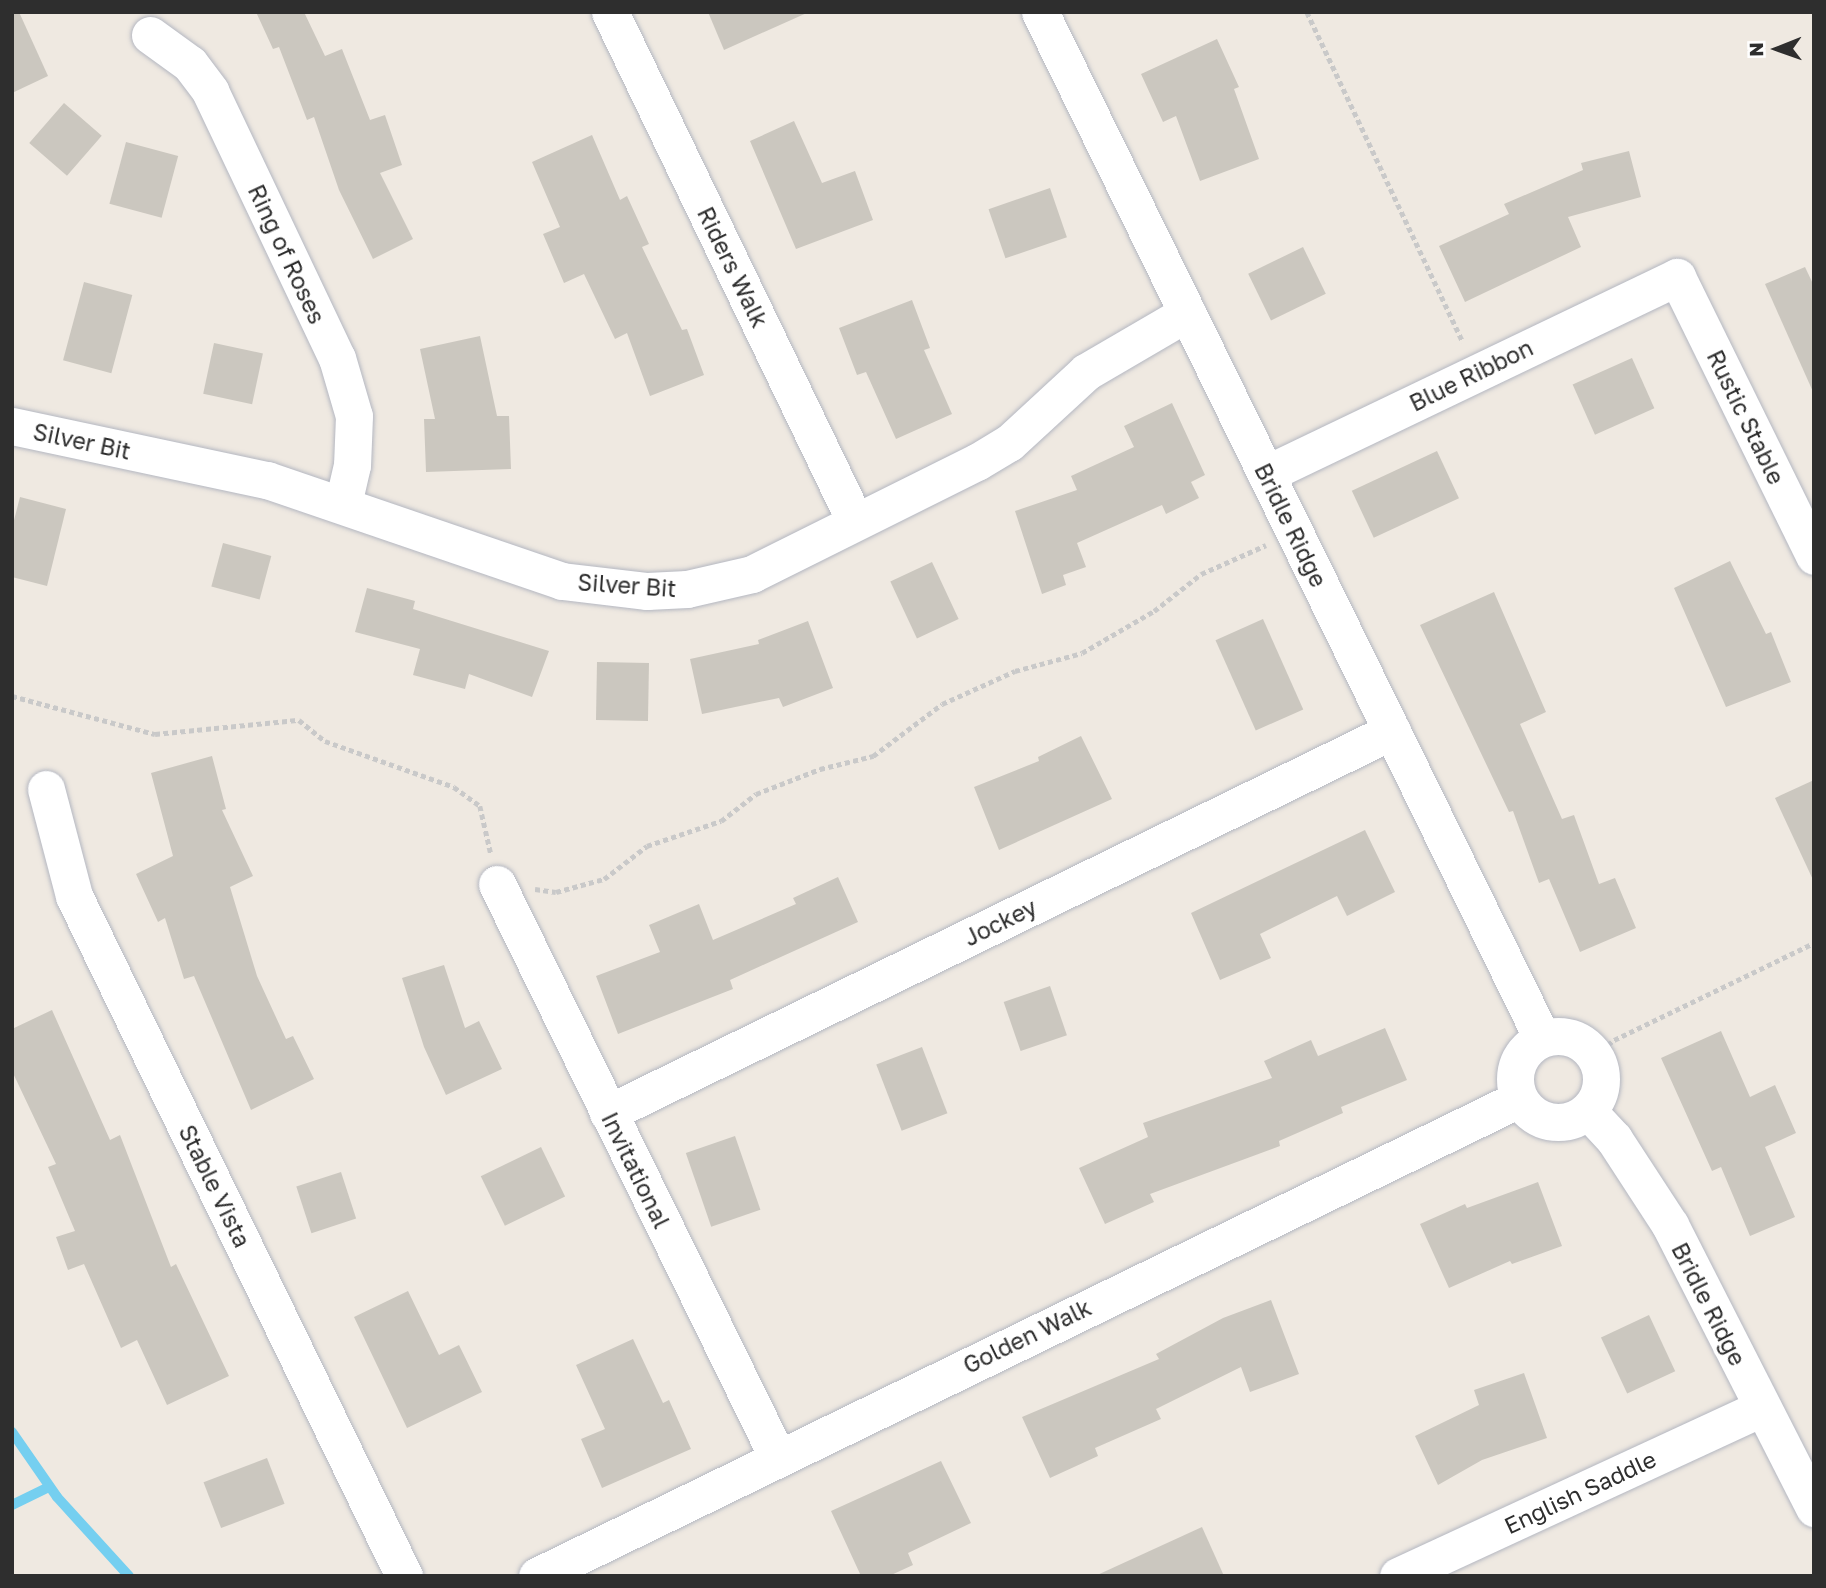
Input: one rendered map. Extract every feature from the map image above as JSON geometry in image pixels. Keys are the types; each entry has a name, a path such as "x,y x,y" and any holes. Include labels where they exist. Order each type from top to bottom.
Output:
{"street":[{"name":"Riders Walk","path":"610,12 855,521"},
{"name":"Bridle Ridge","path":"1040,12 1542,1038"},
{"name":"Ring of Roses","path":"150,35 190,64 210,91 337,358 354,416 352,465 343,503"},
{"name":"Blue Ribbon","path":"1266,474 1477,371 1677,278"},
{"name":"Rustic Stable","path":"1677,278 1814,556"},
{"name":"Silver Bit","path":"12,426 267,480 343,503 562,581 647,591 719,585 752,574 1009,443 1086,372 1187,313"},
{"name":"Jockey","path":"608,1113 1392,731"},
{"name":"Stable Vista","path":"46,789 74,897 404,1576"},
{"name":"Invitational","path":"497,884 777,1456"},
{"path":"1571,1037 1594,1055 1601,1084 1588,1111 1574,1119 1543,1120 1519,1099 1514,1081 1517,1063 1527,1048 1542,1038 1571,1037"},
{"name":"Golden Walk","path":"537,1576 777,1456 1519,1099"},
{"name":"Bridle Ridge","path":"1588,1111 1620,1147 1670,1225 1814,1508"},
{"name":"English Saddle","path":"1401,1575 1762,1408"}],"path":[{"path":"1307,12 1477,371"},
{"path":"12,696 155,734 299,720 326,741 454,787 480,806 497,884 556,892 604,879 647,846 721,821 756,794 820,769 873,756 942,704 1016,671 1082,653 1154,611 1201,574 1294,532"},
{"path":"1594,1055 1614,1040 1814,943"}],"building":[{"path":"12,12 19,12 48,76 12,93"},
{"path":"256,12 304,12 325,56 342,49 370,120 385,115 402,165 380,173 413,239 373,259 339,190 314,117 307,120 279,47 273,49"},
{"path":"708,12 809,12 724,50"},
{"path":"1217,39 1239,87 1234,89 1259,159 1200,181 1176,116 1163,122 1141,74"},
{"path":"64,103 102,136 67,176 29,143"},
{"path":"794,121 822,183 855,171 873,220 796,249 750,141"},
{"path":"592,135 620,200 627,196 649,244 642,247 682,330 687,329 704,375 650,396 627,333 615,339 584,274 564,283 543,234 560,227 532,162"},
{"path":"126,142 178,156 162,218 109,204"},
{"path":"1629,151 1641,197 1568,217 1581,247 1465,302 1439,246 1509,214 1504,204 1583,170 1581,163"},
{"path":"1050,188 1067,237 1005,258 989,209"},
{"path":"1303,247 1326,294 1271,320 1248,274"},
{"path":"1805,267 1814,286 1814,394 1765,284"},
{"path":"84,282 132,295 111,373 63,360"},
{"path":"912,300 930,348 924,350 952,414 896,439 866,372 857,375 839,328"},
{"path":"480,336 497,416 509,416 511,469 426,472 424,419 435,419 420,349"},
{"path":"214,343 263,353 252,404 203,394"},
{"path":"1632,358 1654,408 1595,435 1573,384"},
{"path":"1172,403 1205,475 1191,482 1199,498 1166,514 1162,505 1077,543 1086,567 1063,575 1066,585 1042,594 1015,511 1077,490 1071,476 1134,447 1124,426"},
{"path":"1437,451 1459,498 1374,538 1352,491"},
{"path":"20,497 66,509 47,586 12,577 12,528"},
{"path":"223,543 271,556 260,599 211,586"},
{"path":"1730,561 1766,634 1771,632 1791,682 1726,707 1674,588"},
{"path":"932,562 959,619 917,639 890,581"},
{"path":"367,588 415,601 413,609 549,651 532,697 469,674 465,689 413,675 420,649 355,632"},
{"path":"1494,592 1546,712 1520,724 1562,819 1574,815 1599,884 1615,878 1636,928 1580,952 1549,879 1539,883 1513,811 1509,812 1420,625"},
{"path":"1263,619 1303,709 1256,731 1215,640"},
{"path":"808,621 833,688 783,707 779,698 702,714 690,659 759,644 758,640"},
{"path":"597,662 649,663 648,721 596,720"},
{"path":"1081,736 1112,799 999,850 974,787 1039,761 1038,757"},
{"path":"212,756 226,809 222,810 253,876 230,887 257,976 286,1039 293,1036 314,1079 251,1110 194,976 184,979 165,918 158,922 136,874 173,856 151,773"},
{"path":"1814,780 1814,882 1775,798"},
{"path":"1365,830 1395,892 1347,916 1337,896 1260,934 1271,958 1220,980 1191,913"},
{"path":"838,877 858,922 730,980 733,989 618,1034 596,976 660,952 649,925 699,904 713,940 796,904 793,898"},
{"path":"444,965 465,1028 479,1021 502,1069 446,1095 424,1047 402,978"},
{"path":"1050,986 1067,1035 1021,1051 1004,1002"},
{"path":"52,1010 110,1140 120,1135 171,1267 176,1264 229,1376 167,1405 137,1340 121,1348 84,1264 68,1270 56,1237 75,1231 48,1167 56,1164 12,1071 12,1029"},
{"path":"1385,1028 1407,1080 1341,1107 1343,1113 1279,1141 1280,1146 1150,1194 1154,1202 1105,1224 1079,1168 1148,1137 1143,1123 1272,1078 1264,1061 1311,1040 1318,1056"},
{"path":"1721,1031 1750,1097 1775,1085 1796,1133 1765,1147 1795,1217 1750,1236 1721,1167 1712,1171 1661,1058"},
{"path":"922,1047 947,1113 902,1131 876,1065"},
{"path":"735,1136 760,1210 711,1227 686,1153"},
{"path":"541,1147 565,1196 505,1226 481,1176"},
{"path":"341,1172 356,1219 311,1233 296,1187"},
{"path":"1538,1182 1562,1246 1512,1264 1510,1261 1449,1288 1420,1224 1465,1204 1467,1208"},
{"path":"408,1291 439,1355 459,1345 482,1392 407,1428 354,1317"},
{"path":"1271,1300 1299,1374 1250,1392 1241,1367 1156,1409 1161,1419 1095,1448 1098,1456 1050,1478 1022,1417 1159,1359 1156,1354 1223,1318"},
{"path":"1649,1315 1675,1371 1627,1394 1601,1337"},
{"path":"633,1339 663,1403 669,1400 691,1449 602,1488 581,1439 605,1429 576,1365"},
{"path":"1524,1373 1547,1438 1482,1460 1438,1485 1415,1436 1479,1405 1474,1390"},
{"path":"267,1458 285,1504 221,1528 204,1482"},
{"path":"941,1461 971,1523 908,1553 913,1565 889,1576 861,1576 831,1511"},
{"path":"1202,1527 1224,1576 1095,1576"}],"waterway":[{"path":"12,1432 57,1497 129,1576"},
{"path":"12,1505 49,1487"}]}
